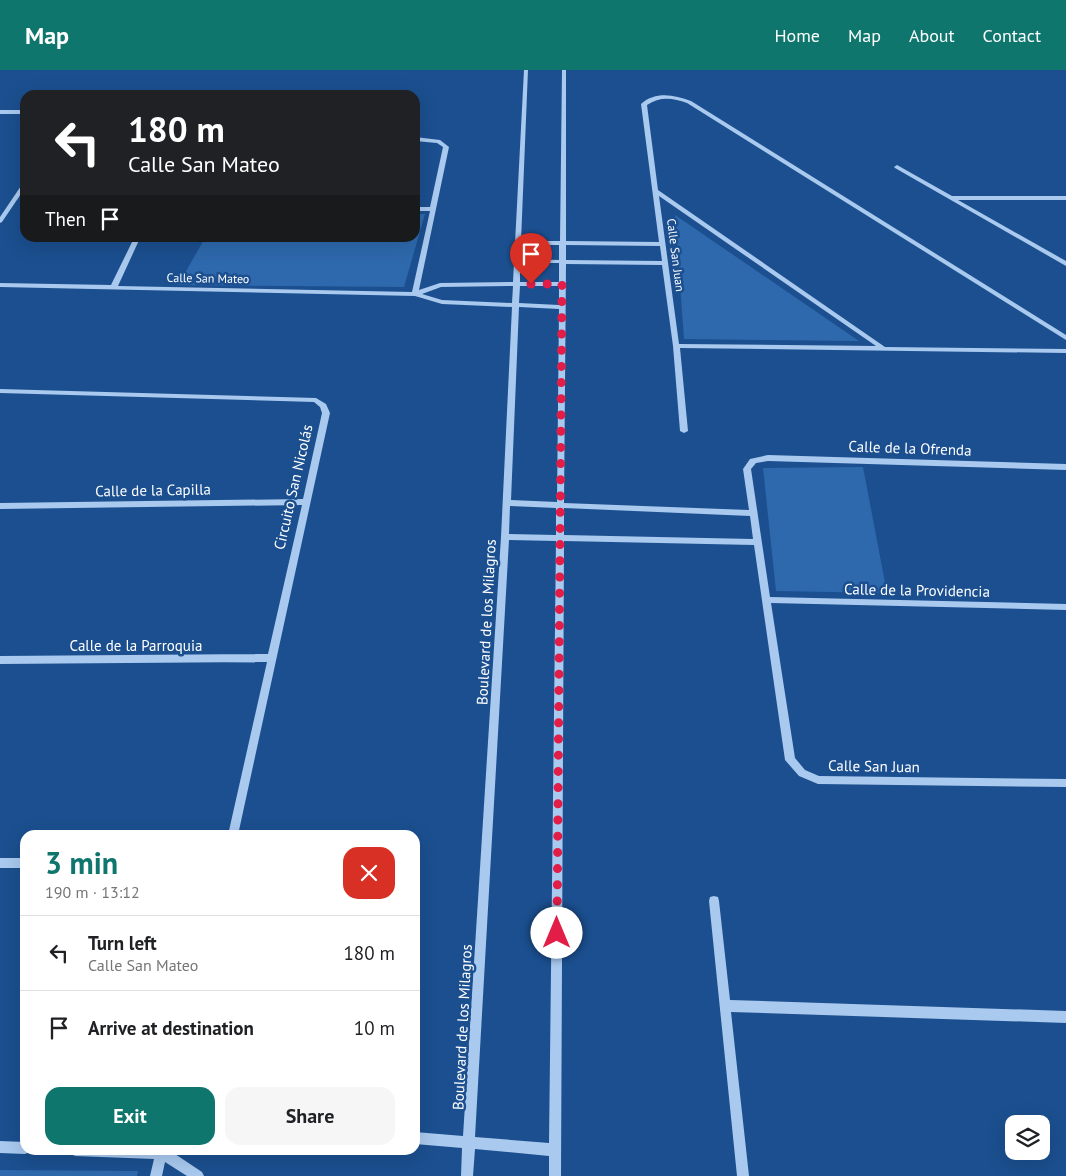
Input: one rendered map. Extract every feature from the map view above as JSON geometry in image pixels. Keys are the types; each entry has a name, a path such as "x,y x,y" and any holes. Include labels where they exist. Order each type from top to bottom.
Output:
{"street":[{"name":"Boulevard de los Milagros","path":"467,1176 505,537 526,70"},
{"path":"555,1176 564,70"},
{"name":"Calle San Juan","path":"684,431 676,346 644,104 651,99 663,96 689,102 1066,338"},
{"path":"0,112 20,112"},
{"path":"415,294 446,147 438,141 420,139"},
{"path":"897,167 1066,264"},
{"path":"0,221 20,191"},
{"path":"656,191 883,348"},
{"path":"951,198 1066,198"},
{"path":"420,208 433,209"},
{"path":"114,287 135,242"},
{"path":"518,243 662,244"},
{"path":"517,261 664,263"},
{"name":"Calle San Mateo","path":"415,294 440,285 562,284"},
{"name":"Calle San Mateo","path":"0,286 415,294 442,302 562,307"},
{"path":"676,346 1066,351"},
{"name":"Circuito San Nicolás","path":"0,390 316,400 323,406 326,413 234,830"},
{"name":"Calle de la Ofrenda","path":"753,460 768,458 1066,467"},
{"name":"Calle San Juan","path":"753,460 747,469 790,760 802,773 818,780 1066,783"},
{"name":"Calle de la Capilla","path":"0,506 306,502"},
{"path":"506,504 754,513"},
{"path":"505,537 758,542"},
{"name":"Calle de la Providencia","path":"767,600 1066,607"},
{"name":"Calle de la Parroquia","path":"0,660 272,658"},
{"path":"0,863 20,863"},
{"path":"714,901 744,1176"},
{"path":"725,1006 1066,1016"},
{"path":"420,1138 555,1150"},
{"path":"0,1147 20,1148"},
{"path":"156,1176 164,1155"},
{"path":"170,1155 198,1176"}],"shaded area":[{"path":"420,214 425,214 420,231"},
{"path":"675,215 859,341 684,339"},
{"path":"203,242 417,242 404,287 178,285"},
{"path":"863,467 887,593 776,591 763,468"},
{"path":"0,1170 138,1171 137,1176 0,1176"}],"route":[{"path":"531,284 562,284 557,933"}]}
